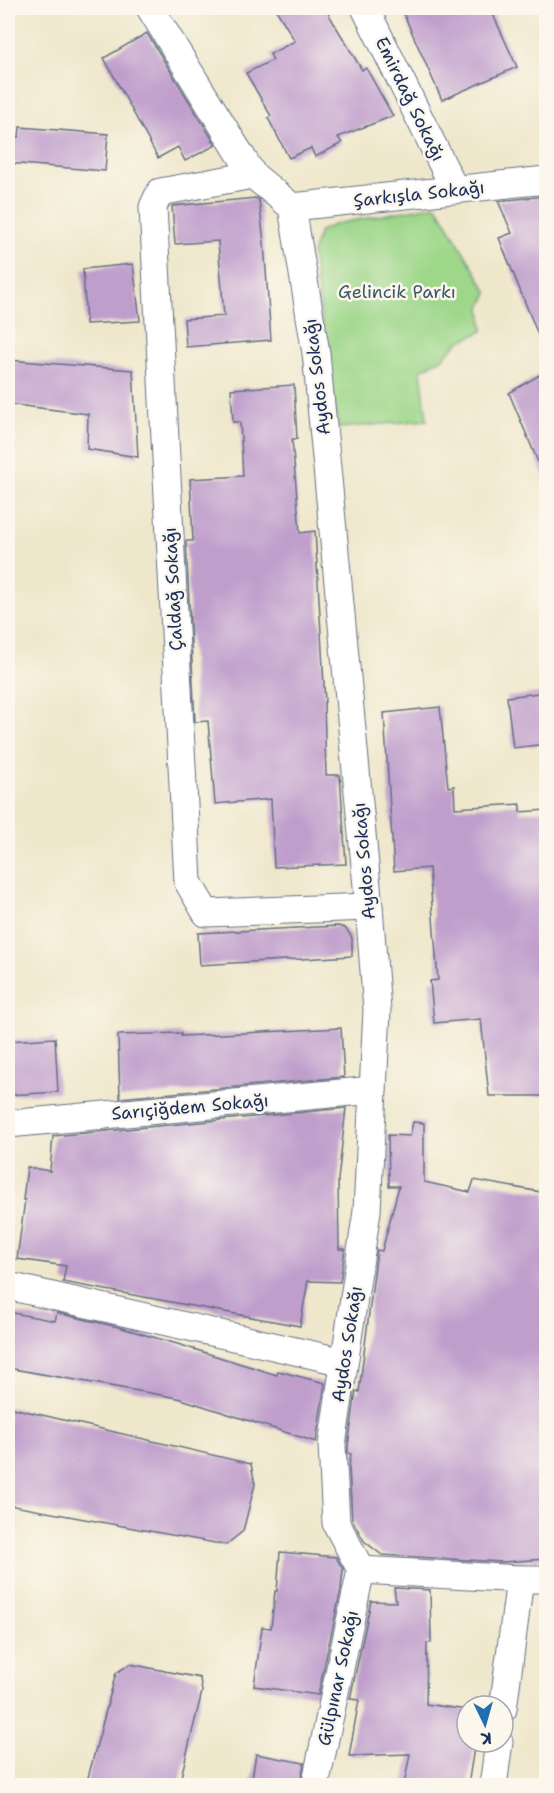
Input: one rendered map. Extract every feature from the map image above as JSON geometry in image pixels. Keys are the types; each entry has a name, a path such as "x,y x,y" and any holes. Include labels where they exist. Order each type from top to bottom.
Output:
{"street":[{"path":"150,8 253,175 292,207"},
{"name":"Emirdağ Sokağı","path":"365,8 455,190"},
{"name":"Çaldağ Sokağı","path":"253,175 160,192 153,207 188,882 206,913 369,908"},
{"name":"Şarkışla Sokağı","path":"292,207 546,180"},
{"name":"Aydos Sokağı","path":"292,207 316,353 377,1010 367,1211 332,1445 336,1523 361,1570"},
{"name":"Sarıçiğdem Sokağı","path":"8,1124 373,1090"},
{"path":"8,1286 344,1362"},
{"path":"361,1570 533,1579 506,1694"},
{"name":"Gülpınar Sokağı","path":"315,1785 361,1570"},
{"path":"493,1785 497,1754"}],"green space":[{"name":"Gelincik Parkı","path":"436,205 488,293 481,307 483,331 458,342 443,358 421,370 427,420 338,428 312,253 320,231 336,224"}],"building":[{"path":"275,8 325,8 362,70 366,68 393,116 338,137 342,143 315,157 311,148 289,158 268,118 271,116 246,73 273,60 270,54 295,41"},
{"path":"401,8 490,8 517,67 442,100"},
{"path":"147,33 216,145 185,161 178,147 158,158 104,58"},
{"path":"20,127 108,134 105,171 8,163 8,136 19,137"},
{"path":"546,196 545,352 499,238 512,233 498,201"},
{"path":"256,198 259,200 264,243 271,340 186,347 184,319 224,316 218,241 175,244 172,206"},
{"path":"133,264 140,321 86,324 83,269"},
{"path":"8,360 133,370 138,457 87,449 88,414 8,404"},
{"path":"546,371 546,481 509,393"},
{"path":"294,385 297,439 292,439 300,533 315,531 325,702 326,775 340,775 346,864 274,867 271,799 215,804 208,721 195,722 186,541 193,541 190,479 243,476 240,422 233,422 231,389"},
{"path":"546,692 546,744 513,748 507,697"},
{"path":"440,707 448,787 454,786 455,808 520,804 520,812 546,810 546,1096 489,1096 481,1019 434,1023 430,981 438,980 429,868 394,871 384,713"},
{"path":"338,926 345,928 352,938 352,956 200,965 198,933"},
{"path":"341,1028 344,1077 120,1098 118,1035 181,1033 181,1036"},
{"path":"55,1038 58,1092 8,1095 8,1041"},
{"path":"346,1108 338,1180 339,1249 345,1249 340,1282 308,1281 300,1326 63,1282 66,1266 17,1259 27,1167 50,1171 53,1136"},
{"path":"413,1122 424,1123 424,1182 470,1192 474,1180 546,1193 546,1559 502,1562 382,1555 364,1541 352,1519 349,1467 351,1454 348,1453 348,1446 356,1391 359,1392 377,1250 382,1251 399,1186 389,1186 388,1135 410,1136"},
{"path":"8,1312 55,1321 57,1313 118,1327 277,1375 278,1371 325,1383 316,1442 178,1398 8,1368"},
{"path":"8,1407 251,1464 255,1484 243,1531 226,1545 8,1505"},
{"path":"280,1552 336,1557 343,1569 341,1589 318,1695 254,1686 262,1627 271,1628"},
{"path":"394,1588 430,1590 431,1643 427,1643 426,1704 455,1708 455,1754 473,1754 468,1785 404,1785 410,1754 349,1756 359,1700 350,1699 371,1601 396,1602"},
{"path":"130,1664 200,1678 202,1692 179,1785 86,1785 116,1673"},
{"path":"256,1754 304,1763 300,1785 251,1785"}]}
